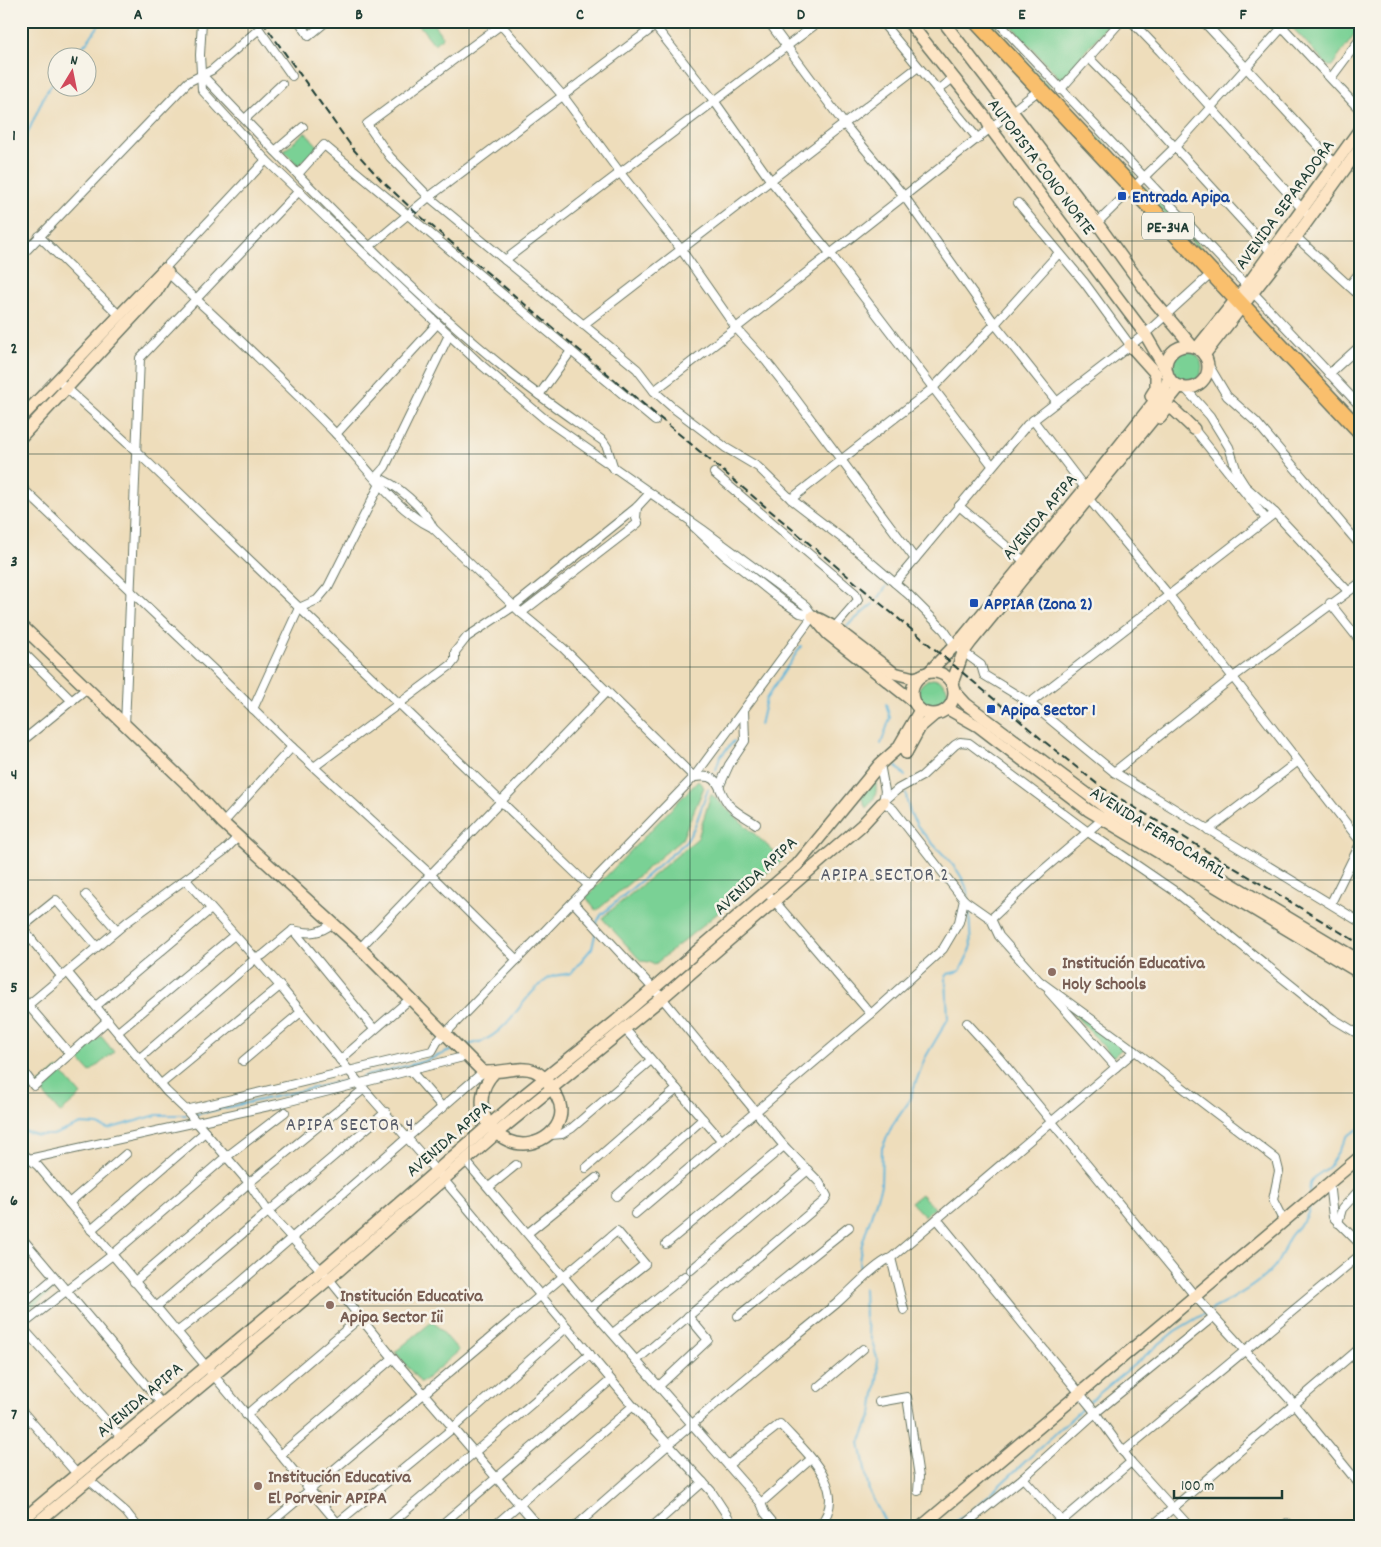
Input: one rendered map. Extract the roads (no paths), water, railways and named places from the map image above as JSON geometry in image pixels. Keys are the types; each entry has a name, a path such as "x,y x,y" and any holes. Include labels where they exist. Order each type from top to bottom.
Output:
{"highway":[{"name":"PE-34A","path":"976,21 1055,108 1133,188 1212,274 1244,296 1360,432"}],"street":[{"path":"202,21 200,54 202,90 266,160 449,335 526,404 806,606 813,616 917,706 934,714 948,709 953,701 954,688 942,674 925,674 914,678 894,674 831,631"},
{"path":"299,21 309,36 327,21"},
{"path":"768,21 844,125 904,196 996,324 1057,402"},
{"path":"506,260 820,21"},
{"path":"881,21 918,67 939,89 978,139"},
{"name":"AUTOPISTA CONO NORTE","path":"908,21 985,117 991,129 1145,334 1168,375"},
{"name":"AUTOPISTA CONO NORTE","path":"943,21 1166,316 1200,353"},
{"path":"997,21 1066,97 1146,178 1244,296 1329,374 1360,406"},
{"path":"1060,90 1121,21"},
{"path":"1131,21 1306,213"},
{"path":"1203,21 1335,164"},
{"path":"915,560 873,501 771,367 736,328 680,248 620,174 563,96 503,23 367,124 390,157 429,197 636,369 654,391 693,424 758,467 791,499 847,542 895,583 944,630 959,649 981,665 984,675 1030,703 1114,772 1360,922"},
{"path":"370,246 429,197 563,96 653,23 715,102 770,181 830,253 932,390 992,466"},
{"path":"1097,223 1146,178 1175,147 1246,68 1282,23 1360,110"},
{"path":"21,256 188,82 212,70 259,30 292,76"},
{"path":"1331,78 1360,39"},
{"path":"1089,58 1175,147 1271,252"},
{"path":"582,324 918,67"},
{"path":"202,75 370,246 447,319 508,371 603,441 607,446 614,469"},
{"path":"939,89 954,78"},
{"path":"244,119 282,84"},
{"path":"654,391 1039,90"},
{"path":"1055,108 1066,97"},
{"path":"276,151 303,127"},
{"name":"AVENIDA SEPARADORA","path":"1244,296 1296,237 1306,213 1335,164 1360,130"},
{"path":"298,174 324,145 655,421"},
{"name":"AVENIDA SEPARADORA","path":"1244,296 1271,252 1360,148"},
{"path":"21,418 119,315 166,271 266,160"},
{"path":"125,726 140,358 196,297 300,191"},
{"path":"1018,203 1058,254 1084,282 1130,345 1156,374 1156,388 1110,448 1100,477 1112,476 1167,409 1175,410 1194,429 1266,519"},
{"path":"39,236 119,315"},
{"path":"1296,237 1360,296"},
{"path":"791,499 932,390 996,324 1058,254"},
{"path":"166,271 196,297 336,434 378,480 388,481 428,517 433,528 521,613 563,648 694,777 710,777 720,785 731,807 756,824"},
{"path":"21,437 68,390 156,292 166,271"},
{"path":"1349,286 1360,272"},
{"path":"895,583 992,466 1033,420 1145,334 1212,274"},
{"path":"1200,353 1244,296"},
{"path":"336,434 437,324"},
{"path":"253,710 300,608 317,600 328,587 449,335"},
{"path":"1329,374 1360,346"},
{"path":"1347,590 1275,513 1245,486 1238,476 1229,447 1210,416 1168,375 1167,362 1172,352 1181,347 1200,353 1227,396 1256,422 1360,546"},
{"path":"539,395 571,352"},
{"path":"1182,387 1194,386 1202,381 1207,373 1200,353"},
{"name":"AVENIDA APIPA","path":"1100,477 1164,388 1168,375"},
{"path":"58,380 136,451 399,706 589,886"},
{"name":"AVENIDA APIPA","path":"925,674 959,649 1100,477 1182,387"},
{"path":"1033,420 1087,493 1360,843 1331,903"},
{"path":"714,473 855,593 858,600 831,631"},
{"path":"21,486 253,710 431,875 517,960"},
{"path":"314,767 352,737 399,706 452,665 455,660 455,652 467,638 514,606 637,507 650,493"},
{"name":"AVENIDA APIPA","path":"954,688 959,649 1024,561 1087,493"},
{"path":"960,506 1024,561"},
{"path":"521,613 638,523 636,518 637,507"},
{"path":"1030,703 1275,513"},
{"path":"1114,772 1232,678 1347,590 1360,583"},
{"path":"1330,603 1360,641"},
{"path":"186,1110 432,1051 445,1034 694,777 813,616"},
{"path":"21,625 192,789 223,823 360,948 483,1072"},
{"path":"21,650 72,700"},
{"path":"917,706 913,688 925,674"},
{"name":"AVENIDA FERROCARRIL","path":"954,688 966,704 1106,815 1360,961"},
{"path":"21,742 86,689"},
{"path":"360,948 606,691"},
{"name":"AVENIDA APIPA","path":"902,751 917,706"},
{"name":"AVENIDA FERROCARRIL","path":"948,709 978,726 1106,815 1360,973"},
{"path":"720,785 729,765 745,741 744,710"},
{"name":"AVENIDA APIPA","path":"33,1526 214,1376 325,1275 494,1128 544,1078 654,988 798,865 880,764 902,751 920,727 934,714"},
{"name":"AVENIDA APIPA","path":"440,1176 466,1160 494,1128 552,1088 662,998 862,825 898,789 922,776 960,742 969,743 1088,832"},
{"path":"223,823 292,747"},
{"path":"1208,830 1298,762"},
{"path":"880,764 885,791 883,802 893,809 964,900 991,919 999,936 1116,1067"},
{"path":"991,919 1106,815"},
{"path":"1088,832 1174,890 1332,1018 1360,1035"},
{"path":"24,1008 96,947 224,851 238,836"},
{"path":"186,880 233,936 280,986 361,1086 386,1112 406,1139 440,1176 633,1406 703,1482 734,1526"},
{"path":"766,892 775,900 871,1014"},
{"path":"86,894 118,930"},
{"path":"96,947 56,900 22,928 64,975 96,1006 161,1084 205,1132 249,1183 269,1212 361,1317 393,1358 538,1526"},
{"path":"635,1214 871,1014 943,949 959,922 964,900"},
{"path":"573,902 654,988 784,1146 808,1170 827,1196 824,1202 637,1360"},
{"path":"96,1006 211,909"},
{"path":"140,1058 255,959 263,955 293,930 310,933 324,930 333,923"},
{"path":"293,930 374,1030"},
{"path":"118,1032 233,936"},
{"path":"1038,980 1135,1051 1276,1159 1279,1171 1273,1200 1284,1222"},
{"path":"161,1084 280,986"},
{"path":"21,997 24,1008 70,1054"},
{"path":"340,1060 410,999"},
{"path":"243,1060 301,1012"},
{"path":"21,1068 34,1086 108,1020"},
{"path":"967,1023 1000,1059 1195,1296 1244,1352 1294,1404 1360,1484"},
{"path":"624,1028 722,1141"},
{"path":"576,1526 667,1444 843,1298 880,1263 891,1258 1050,1121 1135,1051"},
{"path":"29,1159 361,1086 467,1056"},
{"path":"496,1072 484,1086 481,1107 494,1128 509,1141 525,1144 551,1135 562,1134 572,1128 651,1060"},
{"path":"177,1332 235,1287 483,1072 522,1068 536,1070 552,1088 559,1100 560,1113 558,1124 551,1135"},
{"path":"411,1071 443,1108"},
{"path":"134,1282 361,1086"},
{"path":"586,1168 677,1089"},
{"path":"120,1436 21,1326 111,1256 227,1158 285,1112"},
{"path":"156,1306 386,1112"},
{"path":"616,1196 703,1119"},
{"path":"91,1230 205,1132"},
{"path":"666,1244 784,1146"},
{"path":"21,1152 38,1166 111,1256 156,1306 246,1415 281,1454 337,1525 453,1428 567,1327"},
{"path":"69,1203 126,1154"},
{"path":"922,1526 1360,1157"},
{"path":"466,1160 590,1308 761,1503 765,1513 776,1525"},
{"path":"489,1187 516,1165"},
{"path":"613,1333 688,1273 808,1170"},
{"path":"528,1233 596,1178"},
{"path":"1328,1182 1333,1217 1360,1244"},
{"path":"1338,1223 1342,1209 1360,1189"},
{"path":"937,1219 1079,1392 1131,1462 1189,1526"},
{"path":"738,1316 849,1227"},
{"path":"267,1526 617,1232 645,1264 590,1308"},
{"path":"21,1237 64,1291 161,1403"},
{"path":"1123,1452 1360,1255"},
{"path":"891,1258 904,1310"},
{"name":"AVENIDA APIPA","path":"21,1521 120,1436 206,1366 325,1275"},
{"path":"21,1306 54,1278"},
{"path":"659,1386 708,1340 688,1316"},
{"path":"246,1415 361,1317"},
{"path":"964,1526 1023,1478 1094,1414 1213,1317"},
{"path":"1152,1526 1360,1348"},
{"path":"818,1387 863,1349"},
{"path":"388,1526 590,1354"},
{"path":"281,1454 393,1358"},
{"path":"440,1526 611,1380"},
{"path":"879,1402 907,1397 918,1477 918,1491"},
{"path":"494,1526 633,1406"},
{"path":"21,1410 77,1474"},
{"path":"728,1465 780,1424 822,1472 832,1498 828,1511 819,1526"},
{"path":"761,1503 810,1458"},
{"path":"1023,1478 1061,1524 1131,1462"},
{"path":"89,1480 126,1512 137,1526"},
{"path":"658,1524 703,1482"},
{"path":"760,1526 779,1526"}],"waterway":[{"path":"81,48 102,21"},
{"path":"21,148 48,90"},
{"path":"878,599 886,587"},
{"path":"846,627 873,604"},
{"path":"760,725 766,699 801,646"},
{"path":"881,744 890,718 886,704"},
{"path":"716,770 720,757 734,741"},
{"path":"896,766 905,776"},
{"path":"596,924 601,915 686,842 695,826 708,789"},
{"path":"906,794 909,811 917,825 958,872 966,885 969,901"},
{"path":"861,1273 859,1261 862,1244 881,1185 882,1148 892,1126 908,1103 925,1058 948,1019 946,977 948,974 960,971 971,949 969,908"},
{"path":"464,1046 483,1041 502,1028 532,993 549,978 571,973 592,948 596,931"},
{"path":"362,1077 425,1061 455,1049"},
{"path":"193,1115 349,1080"},
{"path":"21,1130 37,1135 53,1135 81,1124 98,1125 108,1129 157,1115 186,1115"},
{"path":"1309,1194 1313,1178 1329,1167 1347,1136 1360,1128"},
{"path":"1211,1310 1247,1290 1272,1270 1289,1238 1305,1219 1309,1207"},
{"path":"864,1289 865,1319 877,1358 878,1372 872,1415 860,1442 869,1491 887,1526"},
{"path":"1090,1401 1175,1331 1207,1312"},
{"path":"949,1526 974,1509 1086,1405"}],"railway":[{"path":"262,21 354,150 381,180 414,211 1045,742 1101,787 1360,944"}],"place":[{"name":"Entrada Apipa","path":"1122,196"},
{"name":"APPIAR (Zona 2)","path":"974,603"},
{"name":"Apipa Sector 1","path":"991,709"},
{"name":"Institución Educativa Holy Schools","path":"1052,972"},
{"name":"Institución Educativa Apipa Sector Iii","path":"330,1305"},
{"name":"Institución Educativa El Porvenir APIPA","path":"258,1486"}],"district":[{"name":"APIPA SECTOR 2","path":"885,873"},
{"name":"APIPA SECTOR 4","path":"350,1123"}]}
